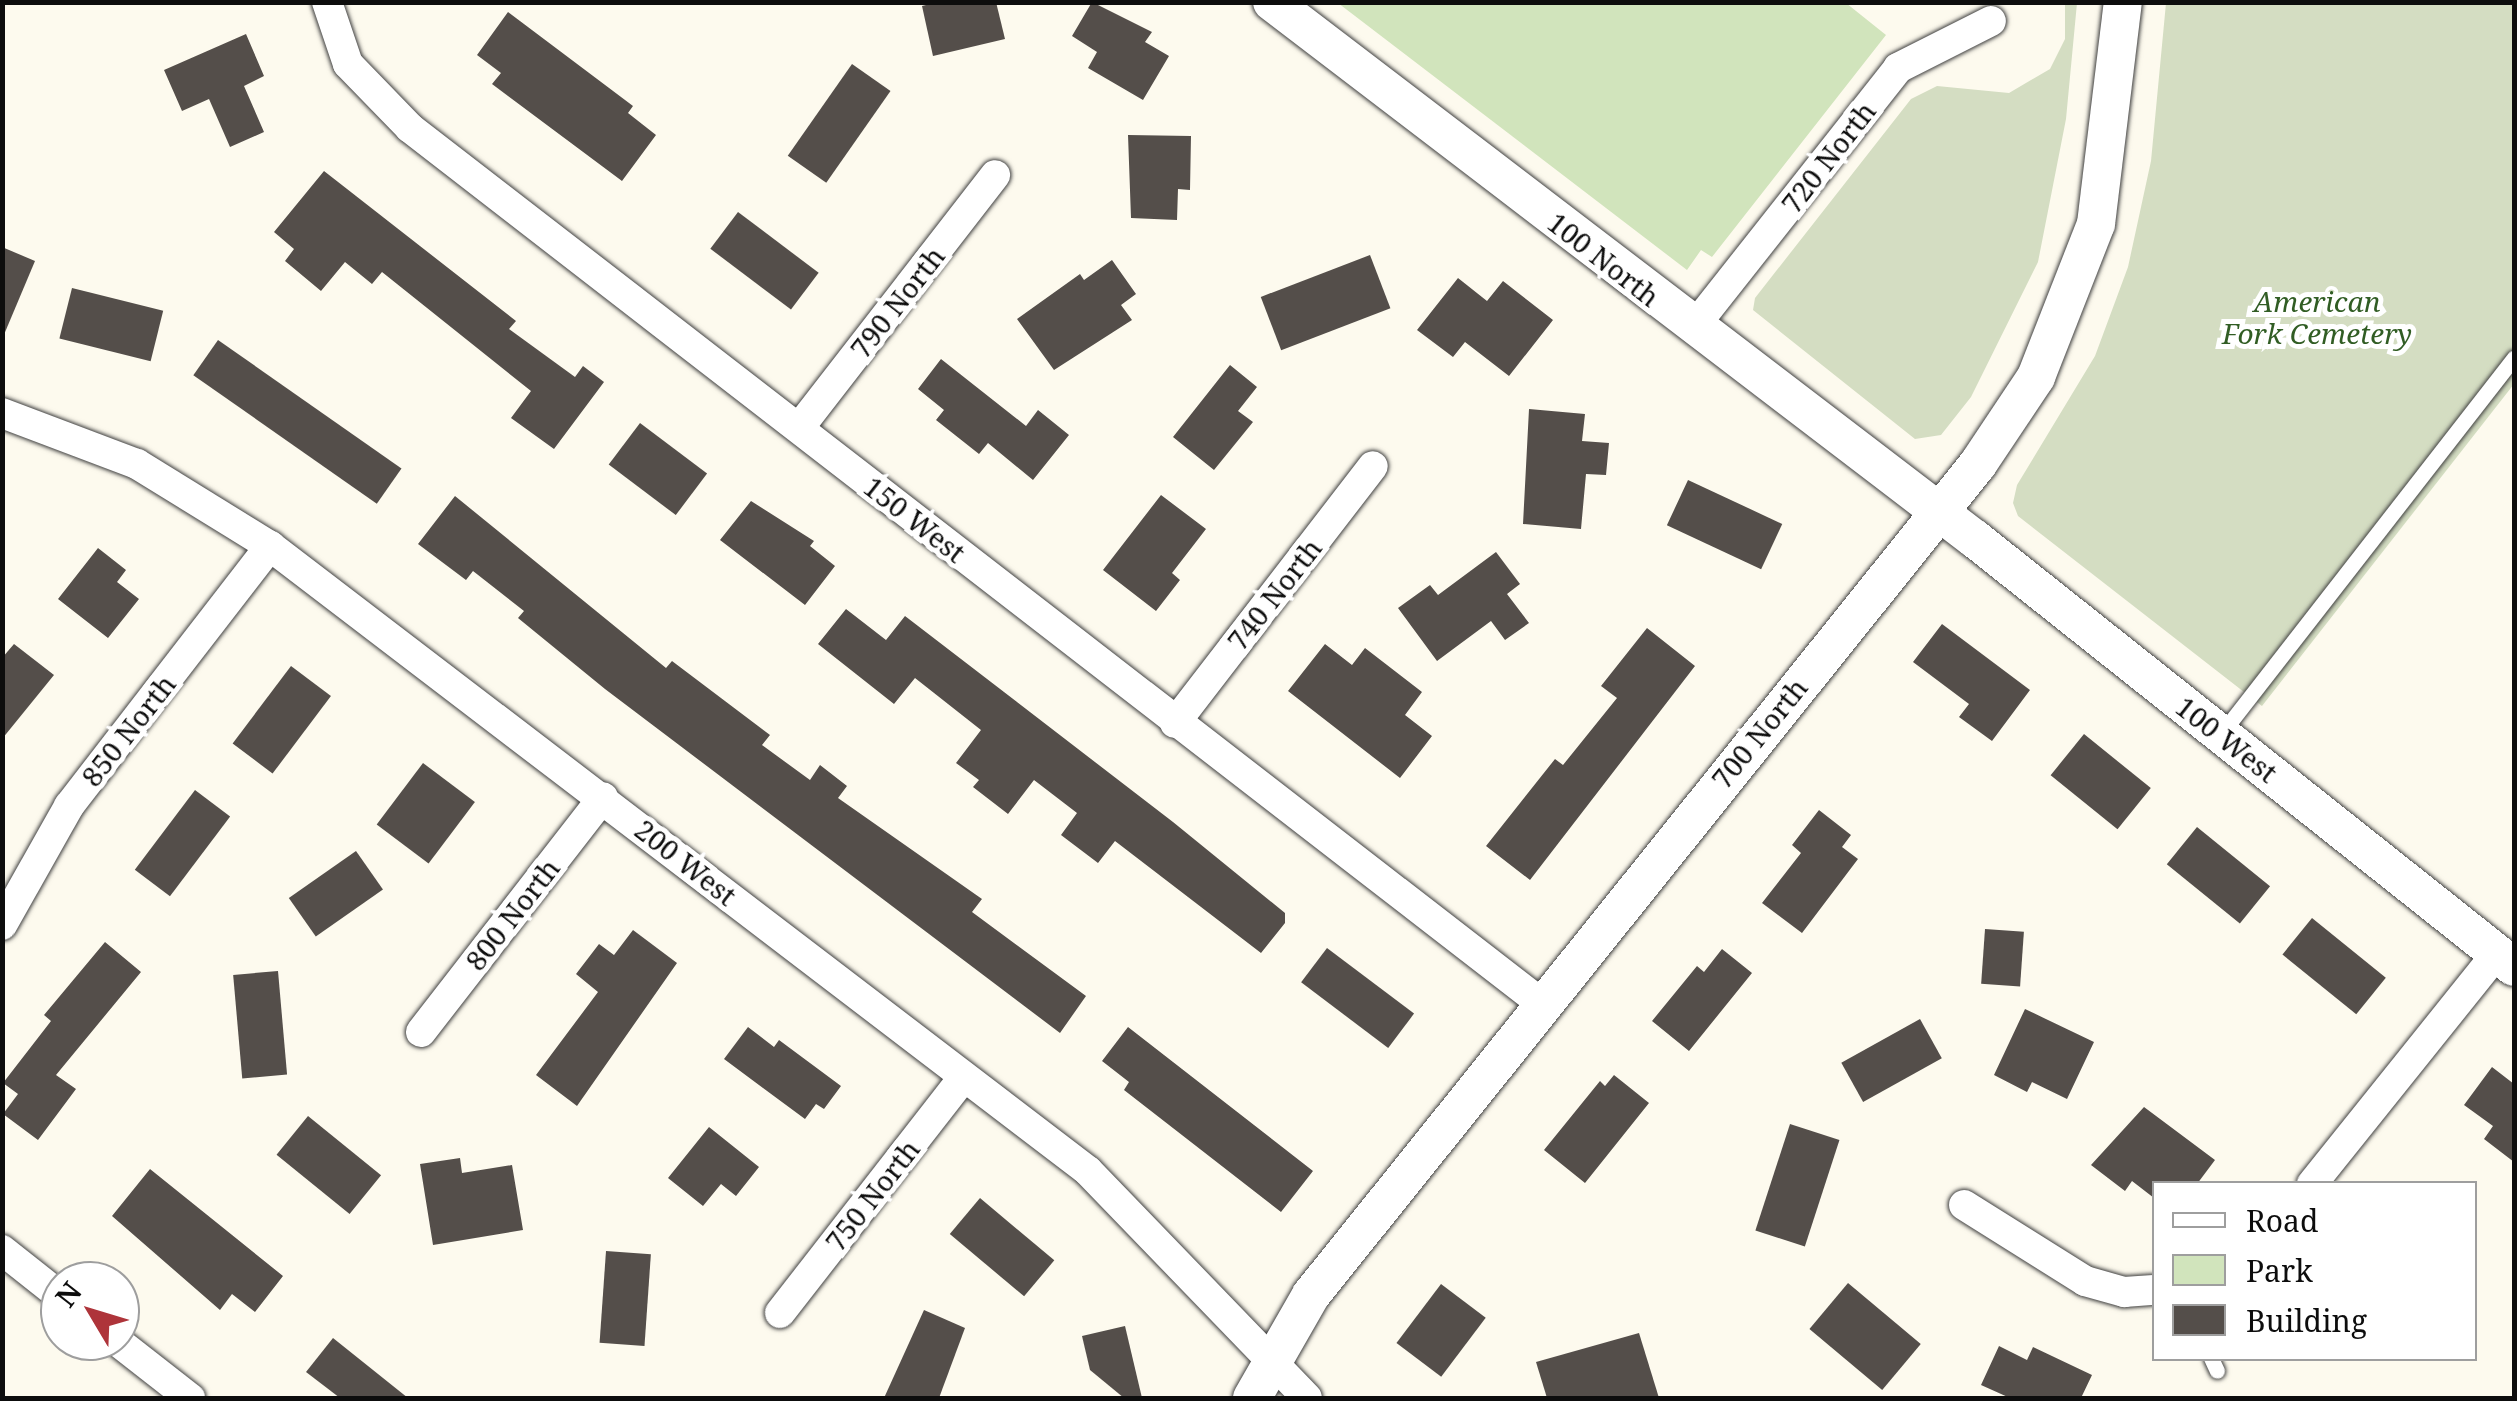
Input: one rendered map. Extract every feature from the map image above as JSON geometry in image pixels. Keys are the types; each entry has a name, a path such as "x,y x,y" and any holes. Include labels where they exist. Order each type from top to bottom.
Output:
{"street":[{"name":"150 West","path":"328,2 348,64 371,94 1542,1004"},
{"name":"100 North","path":"1272,2 1938,512"},
{"name":"700 North","path":"1252,1398 1270,1358 1311,1295 1938,512 2018,404 2071,302 2102,195 2123,2"},
{"name":"720 North","path":"1693,328 1898,68 1992,21"},
{"name":"790 North","path":"798,428 995,175"},
{"name":"200 West","path":"2,413 138,464 270,546 1118,1196 1307,1398"},
{"name":"740 North","path":"1175,722 1373,466"},
{"name":"100 West","path":"1938,512 2506,960"},
{"name":"850 North","path":"2,925 69,806 270,546"},
{"name":"800 North","path":"421,1032 602,797"},
{"path":"2315,1181 2506,960"},
{"name":"750 North","path":"780,1313 964,1077"},
{"path":"1964,1205 2085,1281 2124,1292 2152,1290"},
{"path":"2,1250 40,1280"},
{"path":"140,1359 190,1398"}],"lane":[{"path":"2221,734 2514,358"}],"green space":[{"path":"1338,3 1846,3 1886,35 1712,257 1701,250 1687,270"},
{"path":"2065,3 2077,3 2066,119 2038,262 1971,397 1941,435 1915,439 1753,310 1755,298 1911,99 1937,86 2009,93 2050,69 2065,39"},
{"name":"American Fork Cemetery","path":"2166,3 2514,3 2514,384 2262,706 2018,516 2013,503 2017,485 2095,356 2128,267 2151,161"}],"building":[{"path":"938,2 996,2 1005,39 933,56 922,6"},
{"path":"1092,2 1152,32 1145,42 1169,56 1143,100 1088,68 1097,52 1072,36"},
{"path":"508,12 633,106 628,113 656,135 622,181 492,84 501,73 477,55"},
{"path":"246,34 264,76 244,86 264,132 230,147 209,99 182,111 164,70"},
{"path":"852,64 891,91 826,183 788,156"},
{"path":"1128,135 1191,136 1190,190 1178,189 1177,220 1131,218"},
{"path":"324,171 516,321 509,329 575,377 583,366 604,382 554,449 511,418 531,391 382,272 372,284 345,262 321,291 285,261 294,249 274,232"},
{"path":"738,212 819,273 791,310 710,249"},
{"path":"2,247 35,261 3,337 2,337"},
{"path":"1370,255 1390,308 1281,350 1261,297"},
{"path":"1112,260 1136,294 1121,305 1132,320 1054,370 1017,319 1080,274 1084,280"},
{"path":"1458,278 1487,301 1503,281 1553,320 1509,376 1465,342 1453,357 1417,330"},
{"path":"72,288 163,311 151,361 59,338"},
{"path":"218,340 401,468 377,504 193,375"},
{"path":"941,359 1026,426 1038,410 1069,435 1033,480 988,443 979,454 936,420 944,410 918,389"},
{"path":"1230,365 1257,387 1238,411 1253,422 1214,470 1173,437"},
{"path":"1529,409 1585,414 1582,441 1609,443 1606,475 1586,474 1581,529 1523,524"},
{"path":"640,423 707,474 676,515 609,465"},
{"path":"1688,480 1782,524 1761,569 1667,525"},
{"path":"1161,495 1206,529 1172,573 1180,580 1156,611 1103,570"},
{"path":"455,496 666,668 672,661 770,735 762,745 810,780 820,765 847,786 838,798 982,899 972,912 1086,996 1060,1033 605,689 518,618 524,611 473,571 466,580 418,544"},
{"path":"751,501 814,541 810,546 835,566 805,605 720,540"},
{"path":"98,548 126,570 117,582 139,599 108,638 58,599"},
{"path":"1496,552 1520,584 1507,594 1529,623 1505,640 1491,621 1437,661 1398,608 1430,585 1438,595"},
{"path":"846,609 886,640 905,616 1173,822 1285,913 1285,923 1261,953 1115,841 1098,863 1061,835 1077,813 1034,780 1008,814 973,787 979,780 956,763 981,730 915,678 894,704 818,644"},
{"path":"1942,624 2030,690 1992,741 1959,717 1969,704 1913,662"},
{"path":"1647,628 1695,666 1530,880 1486,846 1555,759 1563,765 1617,698 1601,686"},
{"path":"14,644 54,675 2,739 2,658"},
{"path":"1325,644 1352,665 1365,648 1422,692 1405,715 1432,736 1400,778 1288,691"},
{"path":"291,666 331,696 273,774 233,743"},
{"path":"2084,734 2151,788 2117,829 2051,775"},
{"path":"423,763 475,802 429,864 377,824"},
{"path":"195,790 230,816 170,896 135,870"},
{"path":"1819,810 1851,835 1842,847 1858,859 1802,933 1762,903 1801,853 1792,845"},
{"path":"2197,827 2270,886 2240,923 2167,864"},
{"path":"356,851 383,890 316,937 289,898"},
{"path":"2312,918 2386,978 2356,1014 2282,955"},
{"path":"1985,929 2024,932 2020,987 1981,984"},
{"path":"633,930 677,963 577,1106 536,1075 598,992 576,974 599,944 614,955"},
{"path":"105,942 141,972 56,1075 76,1089 38,1140 3,1114 18,1094 3,1083 51,1021 44,1015"},
{"path":"1327,948 1414,1014 1388,1048 1301,982"},
{"path":"1722,949 1752,973 1689,1051 1652,1021 1697,966 1704,972"},
{"path":"278,971 287,1075 242,1079 233,975"},
{"path":"2025,1009 2094,1042 2067,1099 2032,1082 2027,1092 1994,1075"},
{"path":"1920,1019 1942,1058 1863,1102 1841,1063"},
{"path":"748,1027 774,1047 779,1040 841,1086 824,1109 816,1104 805,1119 724,1059"},
{"path":"1128,1027 1313,1171 1281,1212 1124,1090 1129,1082 1102,1061"},
{"path":"2492,1067 2514,1084 2514,1162 2484,1139 2493,1126 2464,1105"},
{"path":"1614,1075 1649,1103 1585,1183 1544,1150 1600,1081 1605,1086"},
{"path":"2144,1107 2215,1160 2199,1181 2152,1181 2152,1196 2132,1181 2125,1191 2091,1165"},
{"path":"308,1116 381,1175 350,1214 277,1155"},
{"path":"1790,1124 1839,1140 1805,1247 1755,1231"},
{"path":"709,1127 759,1167 736,1196 721,1184 703,1206 668,1178"},
{"path":"460,1158 462,1173 512,1165 523,1230 433,1245 420,1164"},
{"path":"150,1169 283,1276 255,1312 232,1294 220,1310 112,1216"},
{"path":"980,1198 1054,1260 1024,1296 950,1234"},
{"path":"606,1251 651,1254 644,1346 600,1343"},
{"path":"1848,1283 1921,1344 1882,1390 1809,1329"},
{"path":"1441,1284 1486,1318 1441,1377 1396,1343"},
{"path":"924,1310 965,1328 939,1398 884,1398"},
{"path":"1125,1326 1142,1398 1124,1398 1090,1370 1082,1336"},
{"path":"1639,1333 1659,1398 1547,1398 1536,1362"},
{"path":"333,1338 408,1398 340,1398 306,1372"},
{"path":"1999,1346 2027,1360 2033,1347 2092,1375 2081,1398 2010,1398 1981,1385"}]}
